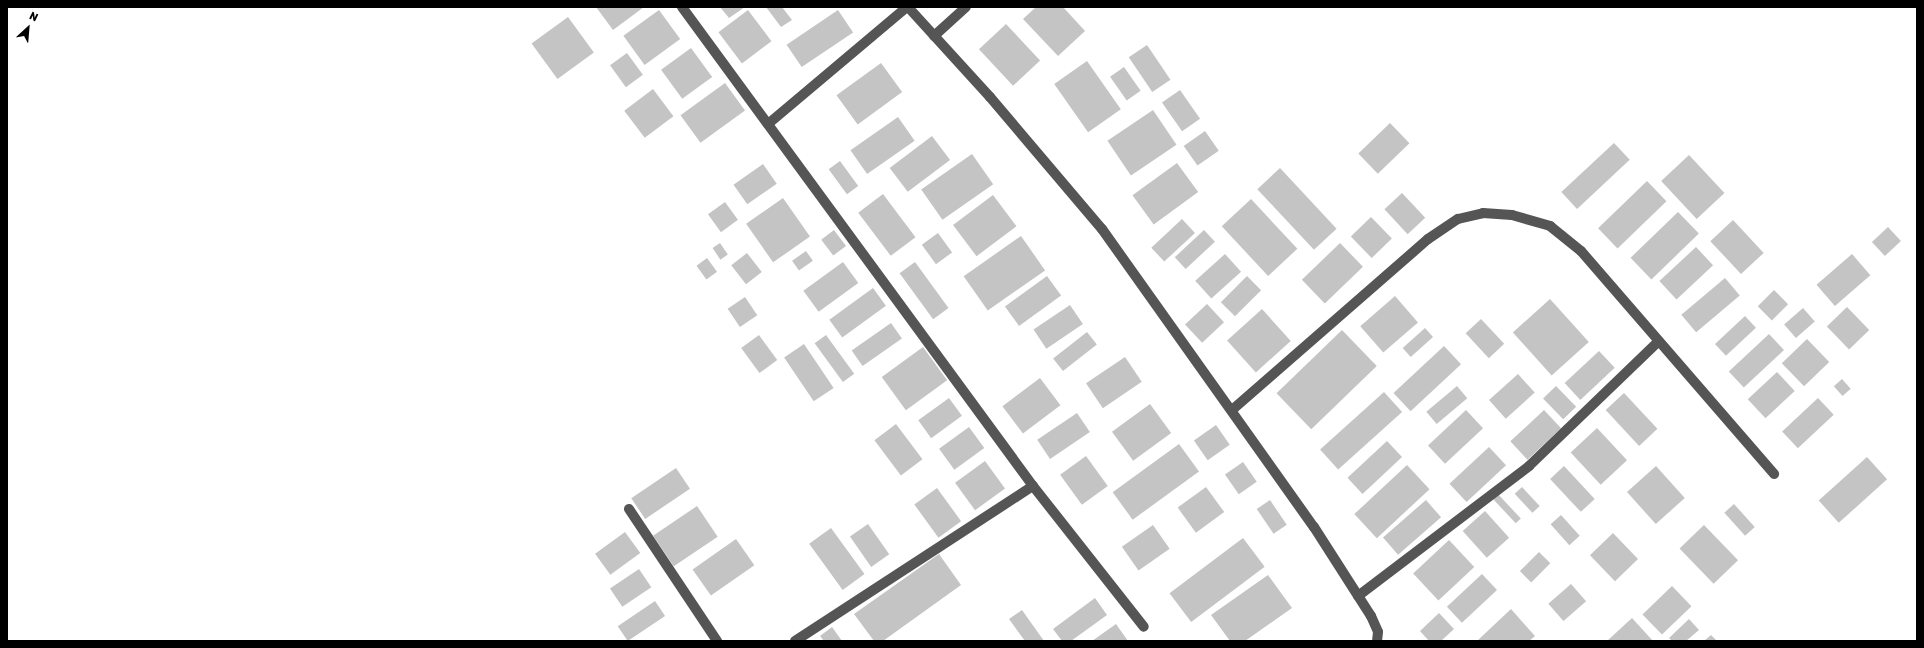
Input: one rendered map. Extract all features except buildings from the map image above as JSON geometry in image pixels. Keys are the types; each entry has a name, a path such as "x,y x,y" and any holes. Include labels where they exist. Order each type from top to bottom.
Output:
{"street":[{"path":"682,7 1033,486 1144,627"},
{"path":"768,124 908,7 1044,160 1102,230 1232,410 1314,527 1358,596 1378,632 1377,641"},
{"path":"934,36 966,7"},
{"path":"1232,410 1428,239 1458,219 1483,213 1512,215 1550,226 1581,251 1774,474"},
{"path":"1358,596 1528,466 1659,341"},
{"path":"795,641 1033,486"},
{"path":"629,509 717,641"}]}
